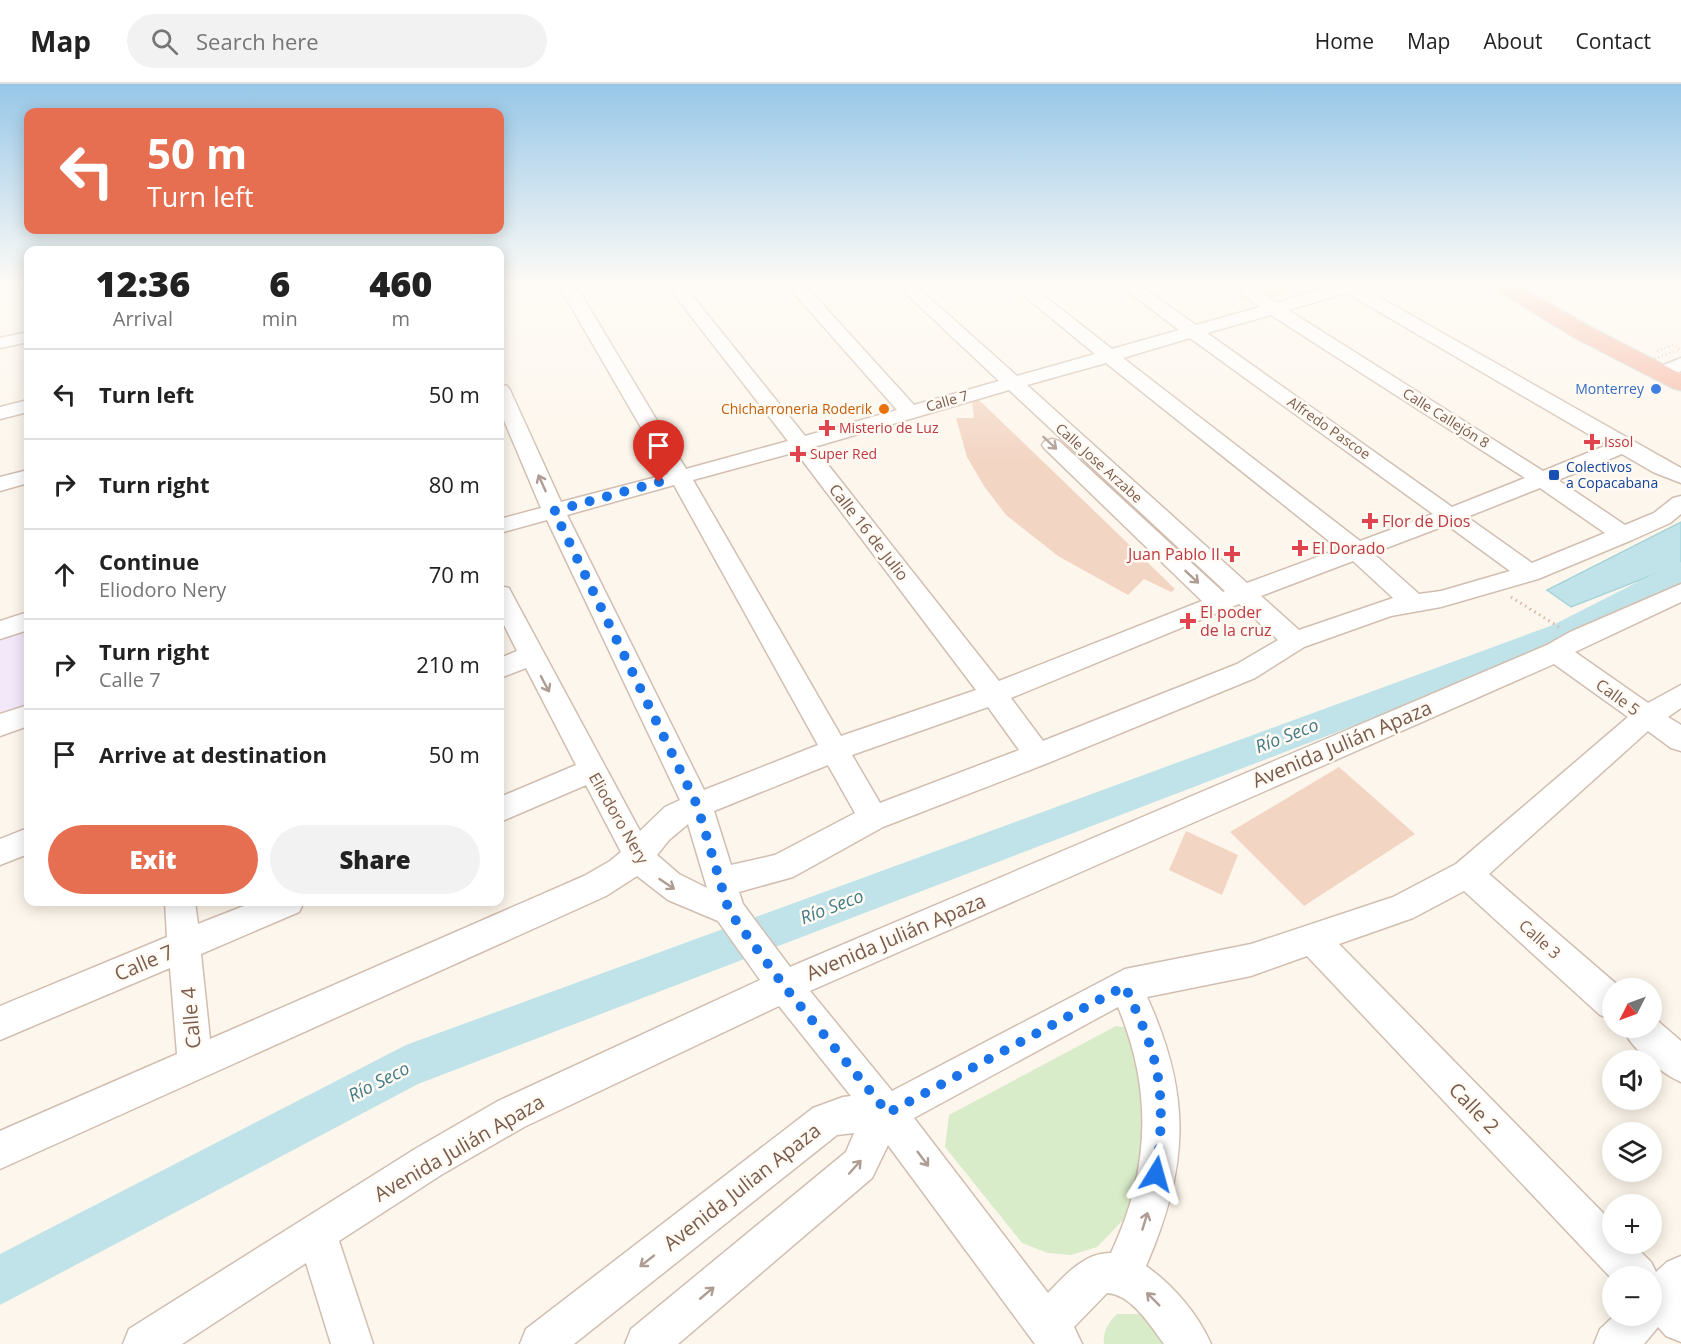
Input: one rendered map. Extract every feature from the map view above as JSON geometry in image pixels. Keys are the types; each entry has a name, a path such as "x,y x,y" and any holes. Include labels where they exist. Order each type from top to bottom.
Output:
{"highway":[{"path":"1617,343 1677,361"},
{"path":"1640,343 1677,361"},
{"path":"1677,361 1681,383"}],"street":[{"path":"601,343 680,476 873,818"},
{"name":"Calle 16 de Julio","path":"721,343 994,694 1038,755"},
{"path":"847,343 909,412"},
{"path":"960,343 1002,386 1231,598 1295,641"},
{"path":"1093,343 1356,550 1413,603"},
{"name":"Calle 7","path":"504,525 801,444 1153,343"},
{"name":"Alfredo Pascoe","path":"1207,343 1452,515 1530,573"},
{"name":"Calle Callejón 8","path":"1327,343 1543,480 1624,535"},
{"path":"1449,343 1624,446 1681,476"},
{"path":"0,402 24,396"},
{"path":"504,399 554,511 697,805 731,914 888,1113 1055,1334 1090,1281 1105,1272 1122,1274 1140,1286 1158,1302 1191,1344"},
{"path":"0,413 24,407"},
{"path":"0,1150 595,886 621,871 675,816 697,805 836,750 994,694 1231,598 1543,480 1624,446"},
{"path":"0,484 24,478"},
{"path":"720,881 782,867 873,818 1038,755 1246,671 1295,641 1388,608 1440,600 1530,573 1662,518 1681,503"},
{"name":"Avenida Julián Apaza","path":"144,1344 428,1162 511,1114 778,976 1558,639 1579,638 1681,592"},
{"name":"Eliodoro Nery","path":"504,602 638,856 650,872 673,888 731,914"},
{"path":"0,630 24,622"},
{"name":"Calle 5","path":"1558,639 1646,717 1681,740"},
{"path":"504,666 531,656"},
{"path":"646,1344 860,1165 869,1142 888,1113 1125,986 1251,960 1401,908 1467,874 1646,717 1681,695"},
{"path":"0,725 24,717"},
{"path":"504,808 592,770"},
{"path":"0,852 24,843"},
{"name":"Calle 3","path":"1467,874 1602,994"},
{"name":"Calle 4","path":"180,906 195,1063"},
{"name":"Calle 7","path":"0,1023 279,906"},
{"name":"Calle 2","path":"1312,939 1626,1266"},
{"path":"1122,1274 1139,1239 1148,1212 1161,1131 1160,1090 1155,1062 1125,986"},
{"path":"1651,1038 1681,1064"},
{"name":"Avenida Julian Apaza","path":"541,1344 826,1121 843,1115 888,1113"},
{"path":"317,1233 352,1344"},
{"path":"1615,1344 1631,1326"}],"path":[{"path":"1632,367 1677,361 1672,345 1655,351"},
{"path":"1493,585 1535,612 1558,639"}],"shaded area":[{"path":"24,629 24,708 0,717 0,637"}],"green space":[{"path":"1116,1026 1131,1028 1135,1041 1147,1144 1137,1184 1123,1220 1097,1247 1071,1255 1048,1253 1022,1243 945,1147 949,1115"},
{"path":"1117,1314 1145,1314 1169,1344 1104,1344 1107,1328"}],"water":[{"path":"1681,522 1681,564 1571,607 1547,590"}],"building":[{"path":"979,400 1175,589 1171,592 1144,579 1128,595 1058,556 1006,515 984,486 967,457 956,418 974,418 972,401"},
{"path":"1339,767 1415,834 1304,906 1230,832"},
{"path":"1186,831 1238,855 1222,895 1169,870"}],"waterway":[{"name":"Río Seco","path":"0,1280 406,1067 1564,633 1681,572"}],"place":[{"name":"Monterrey","path":"1656,389"},
{"name":"Chicharroneria Roderik","path":"884,409"},
{"name":"Misterio de Luz","path":"827,428"},
{"name":"Issol","path":"1592,442"},
{"name":"Super Red","path":"798,454"},
{"name":"Colectivos a Copacabana","path":"1554,475"},
{"name":"Flor de Dios","path":"1370,521"},
{"name":"El Dorado","path":"1300,548"},
{"name":"Juan Pablo II","path":"1232,554"},
{"name":"El poder de la cruz","path":"1188,621"}],"route":[{"path":"659,482 554,511 697,805 729,911 772,966 784,986 888,1113 1125,986 1155,1062 1160,1090 1161,1131 1156,1174"}]}
